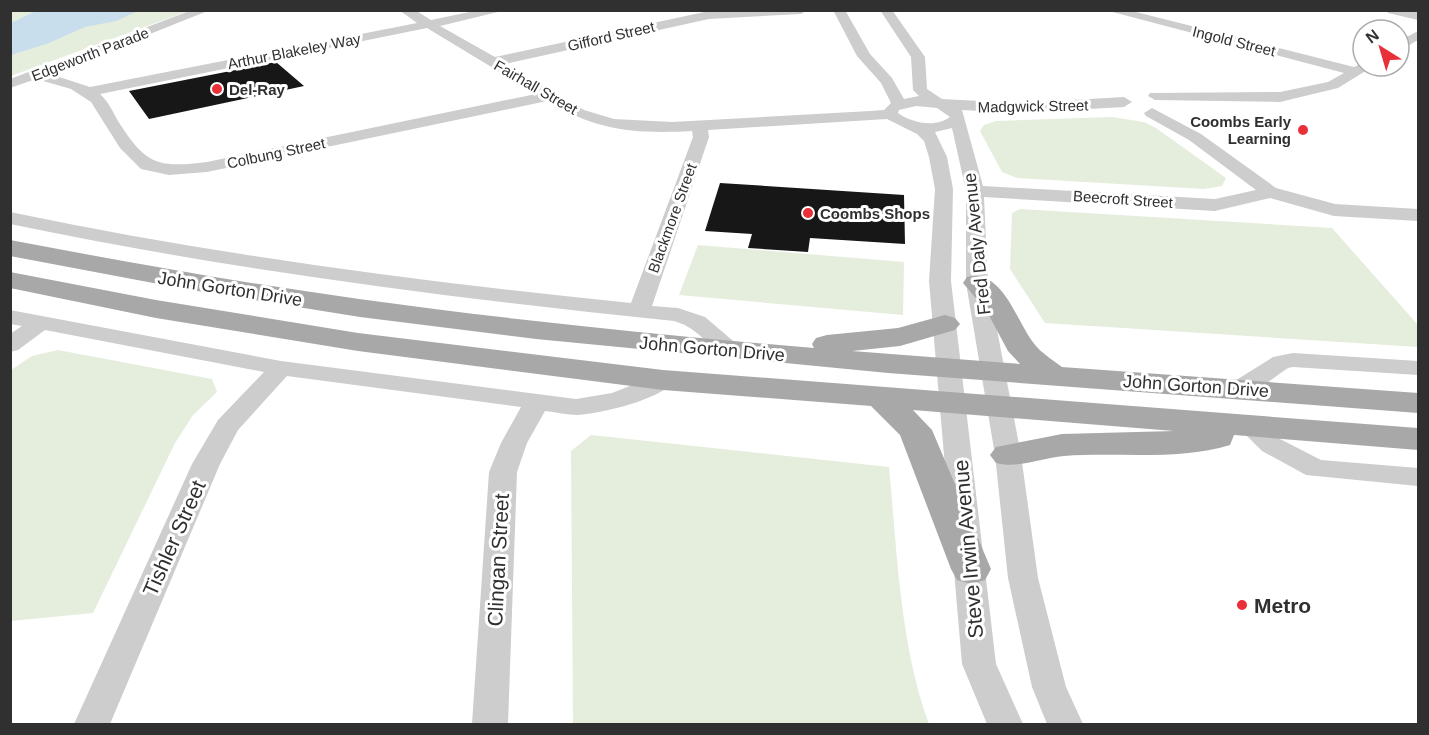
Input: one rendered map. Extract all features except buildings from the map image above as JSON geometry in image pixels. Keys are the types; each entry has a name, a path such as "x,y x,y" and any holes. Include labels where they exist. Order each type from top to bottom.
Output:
{"main road":[{"name":"John Gorton Drive","path":"10,248 206,286 514,329 740,352 1419,403"},
{"name":"John Gorton Drive","path":"10,280 156,309 358,342 663,380 1419,439"},
{"path":"977,283 999,307 1023,351 1052,375"},
{"path":"740,352 900,337 945,324"},
{"path":"879,396 915,430 971,569"},
{"path":"1008,455 1062,445 1205,441 1250,426"}],"street":[{"name":"Edgeworth Parade","path":"10,84 204,10"},
{"name":"Fairhall Street","path":"405,10 586,117 610,123 652,127 900,116"},
{"name":"Arthur Blakeley Way","path":"88,92 500,10"},
{"name":"Gifford Street","path":"493,62 701,16 801,10"},
{"name":"Fred Daly Avenue","path":"839,10 864,56 887,81 900,116 926,132 930,138 942,171 946,208 940,271 949,368"},
{"path":"886,10 918,57 920,90 938,103 954,110 958,116 955,121 940,126 900,116"},
{"name":"Ingold Street","path":"1111,10 1351,66"},
{"path":"1392,10 1419,16"},
{"name":"Colbung Street","path":"38,75 68,81 88,92 97,99 135,156 148,166 172,170 207,167 550,96"},
{"path":"1351,75 1333,85 1280,97 1127,97 1138,108 1195,137 1270,192 1334,210 1419,215"},
{"path":"1155,96 1174,103 1175,110 1190,127 1195,137"},
{"path":"1138,108 1175,110 1186,104 1227,98"},
{"path":"900,116 915,101 938,103"},
{"name":"Madgwick Street","path":"938,103 1019,108 1138,108"},
{"name":"Madgwick Street","path":"958,116 1138,108"},
{"name":"Fred Daly Avenue","path":"958,116 975,191 977,283 993,371"},
{"name":"Blackmore Street","path":"639,311 701,137 700,125"},
{"name":"Beecroft Street","path":"975,191 1215,205 1270,192"},
{"path":"10,218 134,242 350,277 434,289 678,315 698,322 740,352"},
{"name":"John Gorton Drive","path":"10,317 281,368 576,407 599,404 650,388 663,380"},
{"path":"10,345 39,324"},
{"path":"1239,389 1281,362 1293,360 1419,368"},
{"name":"Tishler Street","path":"92,724 206,464 227,426 281,368"},
{"name":"Steve Irwin Avenue","path":"949,368 979,664 1005,724"},
{"path":"993,371 1008,455 1023,578 1049,687 1065,724"},
{"name":"Clingan Street","path":"490,724 503,472 514,443 536,403"},
{"name":"John Gorton Drive","path":"1250,426 1271,445 1316,469 1419,477"}],"green space":[{"path":"11,11 188,11 11,76"},
{"path":"1112,117 1144,122 1156,128 1226,178 1222,186 1204,189 1017,178 1002,172 980,131 984,125 996,121"},
{"path":"1020,209 1332,228 1418,325 1418,347 1045,323 1010,269 1012,213"},
{"path":"698,245 904,262 903,315 679,295"},
{"path":"58,350 212,379 217,392 193,415 175,443 93,613 11,621 11,370 32,356"},
{"path":"591,435 889,467 906,630 919,694 929,724 573,724 571,451"}],"water":[{"path":"36,11 138,11 116,21 85,27 49,43 11,55 11,23"}],"place":[{"name":"Del-Ray","path":"217,89"},
{"name":"Coombs Early Learning","path":"1303,130"},
{"name":"Coombs Shops","path":"808,213"},
{"name":"Metro","path":"1242,605"}]}
